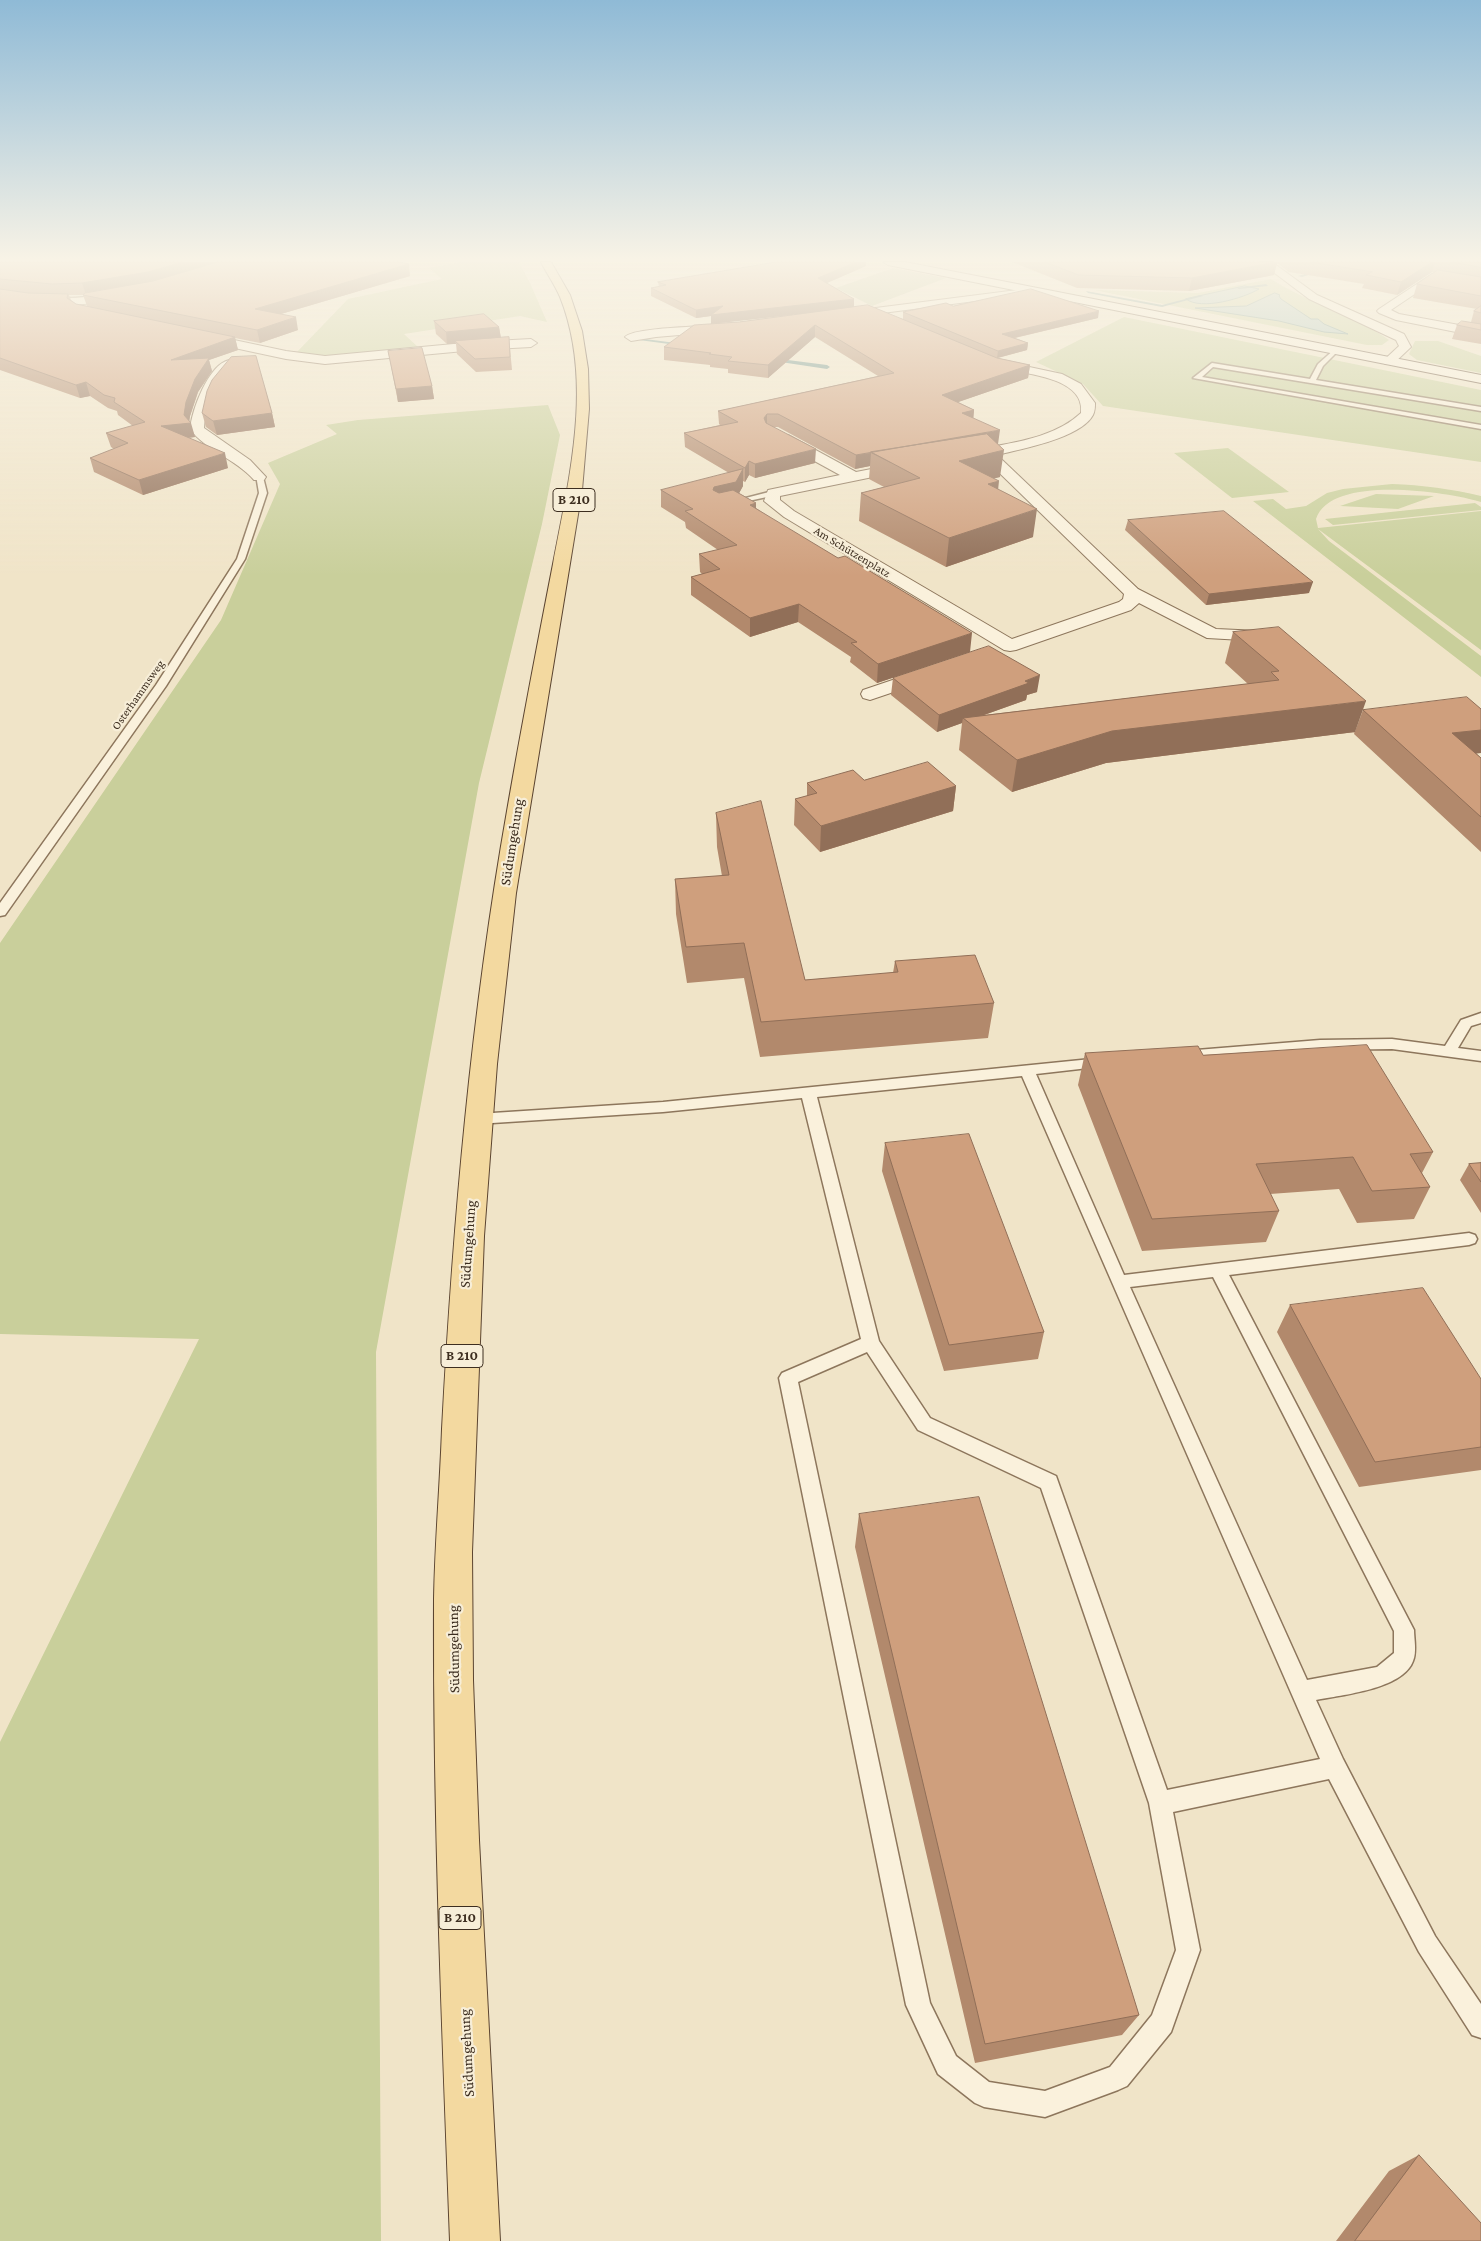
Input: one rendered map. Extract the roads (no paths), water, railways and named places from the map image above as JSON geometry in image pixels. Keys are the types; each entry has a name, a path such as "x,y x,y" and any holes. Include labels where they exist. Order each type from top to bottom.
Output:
{"main road":[{"name":"Südumgehung","path":"475,2241 458,1880 453,1594 463,1314 477,1119 494,960 524,770 574,504 582,418 581,367"}],"street":[{"path":"227,367 206,396 197,420 197,430 206,438 252,466 259,476"},
{"path":"951,459 1050,436 1074,426 1087,413 1088,403 1076,388 1068,382 1039,372 1004,367"},
{"path":"1418,367 1481,379"},
{"path":"772,432 853,476"},
{"path":"987,452 1132,593 1213,634 1260,636"},
{"path":"773,493 923,463"},
{"name":"Am Schützenplatz","path":"773,493 772,501 789,514 1010,646"},
{"path":"991,652 1125,606 1132,601 1132,593"},
{"path":"870,694 944,668"}],"lane":[{"path":"1210,367 1196,378 1481,427"},
{"path":"1222,367 1481,409"},
{"path":"1312,381 1319,367"},
{"name":"Osterhammsweg","path":"0,912 160,686 241,558 263,493 259,476"},
{"path":"719,506 773,493"},
{"path":"1449,1051 1466,1023 1481,1018"},
{"path":"1174,1057 1320,1045 1392,1044 1481,1056"},
{"path":"477,1119 663,1107 1115,1062"},
{"path":"1027,1070 1334,1767 1427,1944 1481,2026"},
{"path":"808,1092 871,1343 924,1424 1049,1482 1160,1803 1188,1950 1162,2023 1118,2077 1045,2104 984,2094 947,2065 918,2005 788,1378 871,1343"},
{"path":"1119,1282 1469,1239"},
{"path":"1218,1270 1404,1630 1404,1658 1382,1676 1302,1692"},
{"path":"1160,1803 1334,1767"}]}
